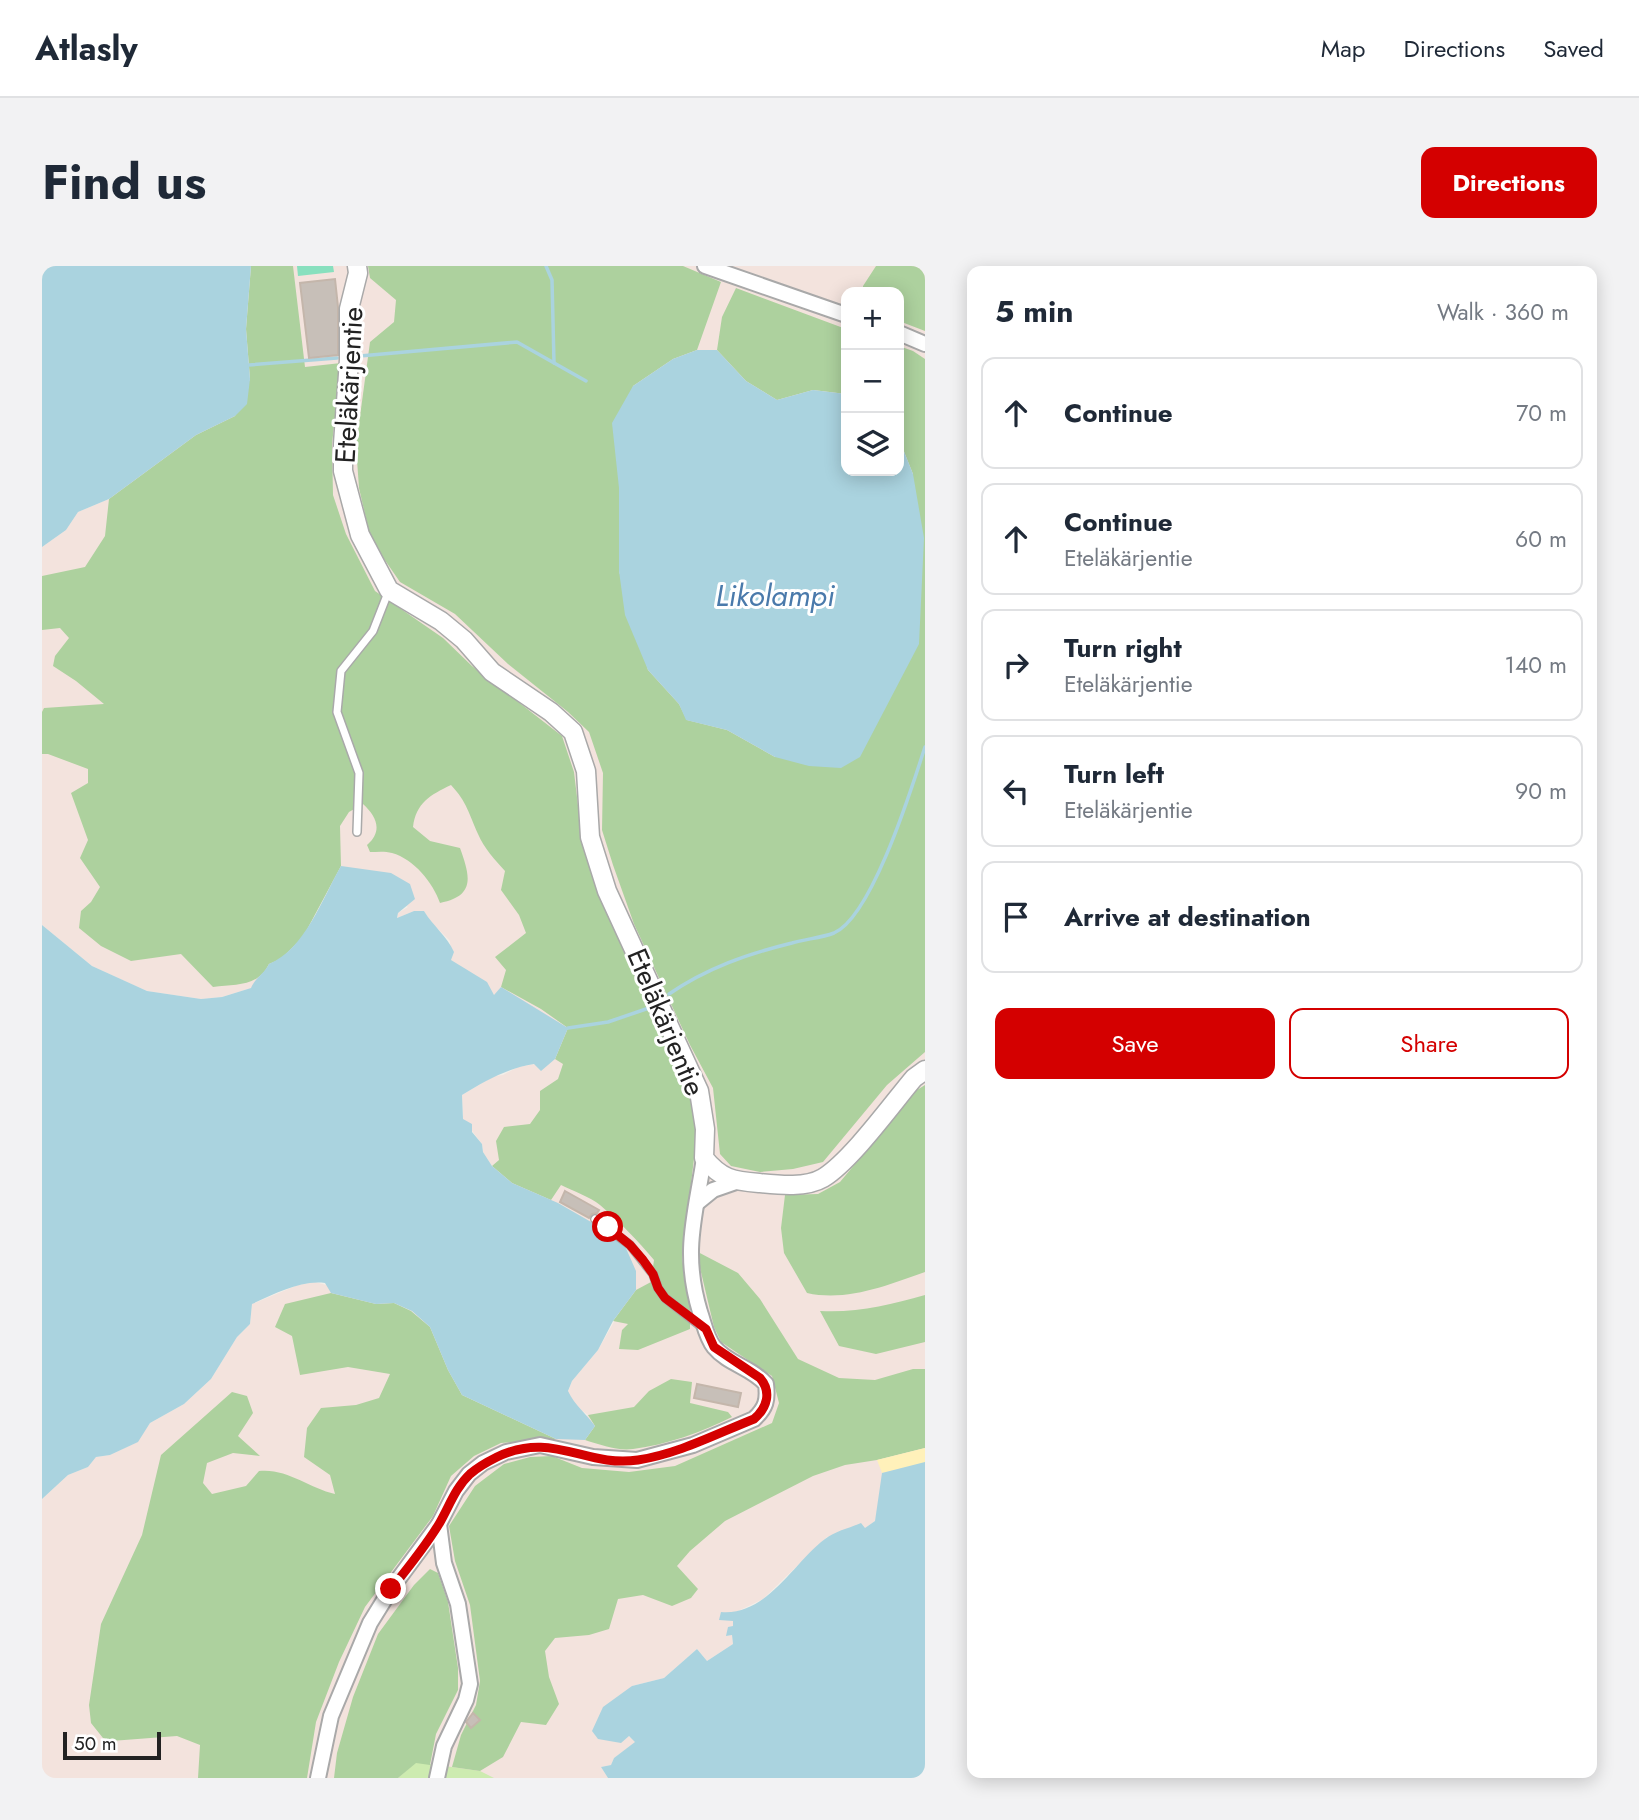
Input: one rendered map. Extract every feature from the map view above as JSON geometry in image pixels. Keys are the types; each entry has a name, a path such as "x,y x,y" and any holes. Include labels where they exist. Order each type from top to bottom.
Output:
{"street":[{"name":"Eteläkärjentie","path":"318,1778 331,1716 370,1623 391,1589 439,1524 456,1491 470,1474 506,1452 540,1445 593,1457 637,1460 693,1444 754,1419 767,1403 766,1384 753,1371 729,1359 714,1347 706,1329 690,1269 691,1235 704,1158 705,1129 699,1091 607,891 590,837 586,771 573,732 551,712 492,672 464,640 441,621 389,590 360,535 343,471 349,309 358,273 357,266"},
{"path":"705,266 841,314"},
{"path":"904,335 925,344"},
{"path":"704,1158 715,1173 736,1182 780,1185 806,1183 822,1178 848,1155 914,1078 925,1070"},
{"path":"697,1203 713,1190 736,1182"},
{"path":"437,1778 444,1746 466,1700 470,1684 458,1604 444,1563 439,1524"}],"lane":[{"path":"357,832 359,773 337,712 341,671 373,631 389,590"},
{"path":"595,1219 630,1245 653,1274 665,1298 706,1329"}],"shaded area":[{"path":"251,266 925,266 925,1462 878,1507 875,1521 864,1529 827,1537 763,1599 734,1613 733,1626 727,1636 732,1635 733,1644 707,1661 697,1649 664,1678 632,1686 628,1736 636,1742 614,1758 611,1765 601,1767 608,1778 42,1778 42,1499 68,1475 88,1467 96,1457 110,1455 137,1442 150,1423 184,1404 211,1379 237,1337 250,1324 252,1304 298,1285 315,1282 394,1303 412,1311 430,1327 462,1395 556,1439 569,1438 588,1415 574,1405 568,1392 572,1381 598,1350 619,1313 512,1183 492,1166 483,1152 482,1144 463,1119 462,1095 494,1076 503,1075 518,1067 535,1064 541,1071 501,987 495,996 451,960 450,941 424,911 414,911 397,918 398,913 408,907 341,866 303,937 251,988 222,997 201,999 147,991 92,966 42,925 42,547 66,530 78,512 109,499 250,379 246,329"}],"green space":[{"path":"251,266 293,266 305,367 341,363 332,444 333,495 346,534 375,591 443,638 472,666 562,736 574,772 582,839 689,1090 697,1134 682,1258 690,1306 690,1329 638,1350 619,1349 622,1330 628,1324 613,1321 636,1290 651,1282 654,1260 621,1225 591,1199 561,1185 551,1200 512,1183 492,1166 499,1160 496,1141 504,1127 530,1124 540,1110 540,1091 558,1079 563,1064 555,1059 568,1028 541,1009 501,987 506,970 495,957 526,933 519,915 501,890 505,871 483,844 464,803 451,785 425,801 417,812 413,827 430,841 460,848 468,876 465,890 460,895 440,903 428,880 415,866 389,852 370,852 367,845 375,835 376,824 363,804 349,812 340,826 341,866 303,937 281,959 269,964 253,981 213,987 181,954 131,961 101,946 79,928 81,911 91,902 100,887 80,858 88,840 71,793 88,783 88,769 42,754 42,712 44,708 104,704 53,666 55,656 69,638 60,628 42,630 42,576 85,567 105,536 109,499 196,435 235,416 250,379 246,329"},
{"path":"297,266 333,266 334,272 298,276"},
{"path":"368,266 683,266 721,282 697,350 673,359 633,386 619,488 619,571 648,670 679,704 687,720 727,730 775,757 913,474 904,452 904,348 925,359 925,1052 887,1085 823,1162 793,1169 760,1172 731,1166 720,1154 713,1088 634,924 602,830 603,773 589,732 508,664 455,614 400,582 371,540 359,488 356,446 370,342 394,322 396,300 370,278"},
{"path":"876,266 925,266 925,331 904,323 904,287 863,286"},
{"path":"736,288 841,327 841,393 813,390 777,400 746,381 717,350 722,317"},
{"path":"925,1085 925,1272 852,1294 807,1293 784,1253 781,1228 785,1195 818,1194 840,1182 917,1090"},
{"path":"696,1251 738,1273 760,1299 798,1359 839,1378 875,1380 913,1369 925,1369 925,1448 845,1465 813,1476 725,1521 677,1566 698,1589 691,1598 672,1606 643,1595 618,1599 609,1629 589,1635 555,1638 545,1651 549,1677 559,1704 546,1725 521,1722 503,1757 480,1771 452,1767 461,1735 476,1705 480,1681 470,1605 455,1561 449,1526 475,1486 504,1464 530,1457 552,1456 582,1468 629,1472 675,1466 772,1423 779,1403 772,1376 721,1342 714,1327"},
{"path":"331,1293 376,1304 394,1303 411,1311 430,1327 462,1395 556,1439 501,1443 474,1456 451,1476 433,1516 365,1607 339,1662 316,1722 307,1778 198,1778 200,1745 177,1736 111,1741 103,1738 91,1723 89,1705 101,1624 142,1535 161,1455 232,1392 247,1396 253,1413 238,1436 260,1456 233,1453 207,1463 203,1483 212,1494 246,1486 259,1471 269,1471 288,1475 335,1494 330,1475 304,1457 307,1428 321,1408 356,1405 379,1398 390,1374 348,1367 300,1375 292,1336 275,1327 285,1304"},
{"path":"925,1295 925,1342 876,1354 839,1346 820,1311 873,1308"},
{"path":"671,1379 692,1382 690,1403 728,1412 732,1417 684,1437 633,1449 609,1447 585,1440 595,1426 588,1415 634,1407 649,1391"},
{"path":"430,1569 438,1573 448,1602 458,1668 458,1690 436,1734 430,1765 416,1763 398,1778 334,1778 337,1753 353,1697 378,1634 414,1585"},
{"path":"416,1762 480,1771 494,1778 398,1778"}],"sand":[{"path":"925,1448 925,1463 882,1473 877,1460"}],"water":[{"path":"42,266 251,266 246,329 250,379 247,404 235,416 196,435 109,499 78,512 66,530 42,547"},
{"name":"Likolampi","path":"697,350 717,350 746,381 777,400 813,390 841,393 841,476 904,476 904,452 913,474 924,538 919,644 860,757 841,768 809,766 775,757 727,730 686,720 679,704 648,670 625,615 619,571 619,488 612,423 633,386 673,359"},
{"path":"341,866 391,873 410,884 415,899 398,913 397,918 414,911 424,911 451,946 454,952 451,960 487,982 494,995 501,987 568,1028 555,1059 541,1071 534,1064 515,1069 462,1095 463,1119 472,1124 472,1132 482,1144 483,1152 492,1166 512,1183 558,1203 605,1230 625,1246 636,1271 636,1290 613,1321 598,1350 572,1381 568,1391 595,1426 585,1440 556,1439 462,1395 430,1327 412,1311 394,1303 376,1304 331,1293 325,1283 306,1284 252,1304 250,1324 237,1337 211,1379 184,1404 150,1423 138,1442 110,1455 96,1457 88,1467 68,1475 42,1499 42,925 92,966 147,991 201,999 222,997 251,988 269,964 293,947 311,922"},
{"path":"925,1462 925,1778 608,1778 601,1767 611,1765 614,1758 635,1742 629,1736 621,1743 598,1739 592,1731 603,1707 632,1686 664,1678 697,1649 707,1661 733,1644 732,1635 726,1636 728,1627 733,1626 733,1621 719,1620 721,1612 752,1606 766,1597 829,1536 861,1523 865,1528 875,1521 882,1473"}],"building":[{"path":"335,279 338,355 309,358 300,283"},
{"path":"565,1191 599,1210 589,1218 560,1202"},
{"path":"697,1384 741,1393 738,1407 694,1398"},
{"path":"473,1713 480,1720 471,1728 466,1722"}],"waterway":[{"path":"546,266 552,280 554,363"},
{"path":"360,356 517,342 586,381"},
{"path":"249,365 337,358"},
{"path":"669,994 728,963 775,947 829,935 848,922 862,903 889,849 925,747"},
{"path":"568,1028 608,1022 649,1008"}],"route":[{"path":"391,1589 439,1524 456,1491 470,1474 506,1452 540,1445 593,1457 637,1460 693,1444 754,1419 762,1412 767,1403 766,1384 753,1371 729,1359 714,1347 706,1329 665,1298 643,1260 608,1227"}]}
